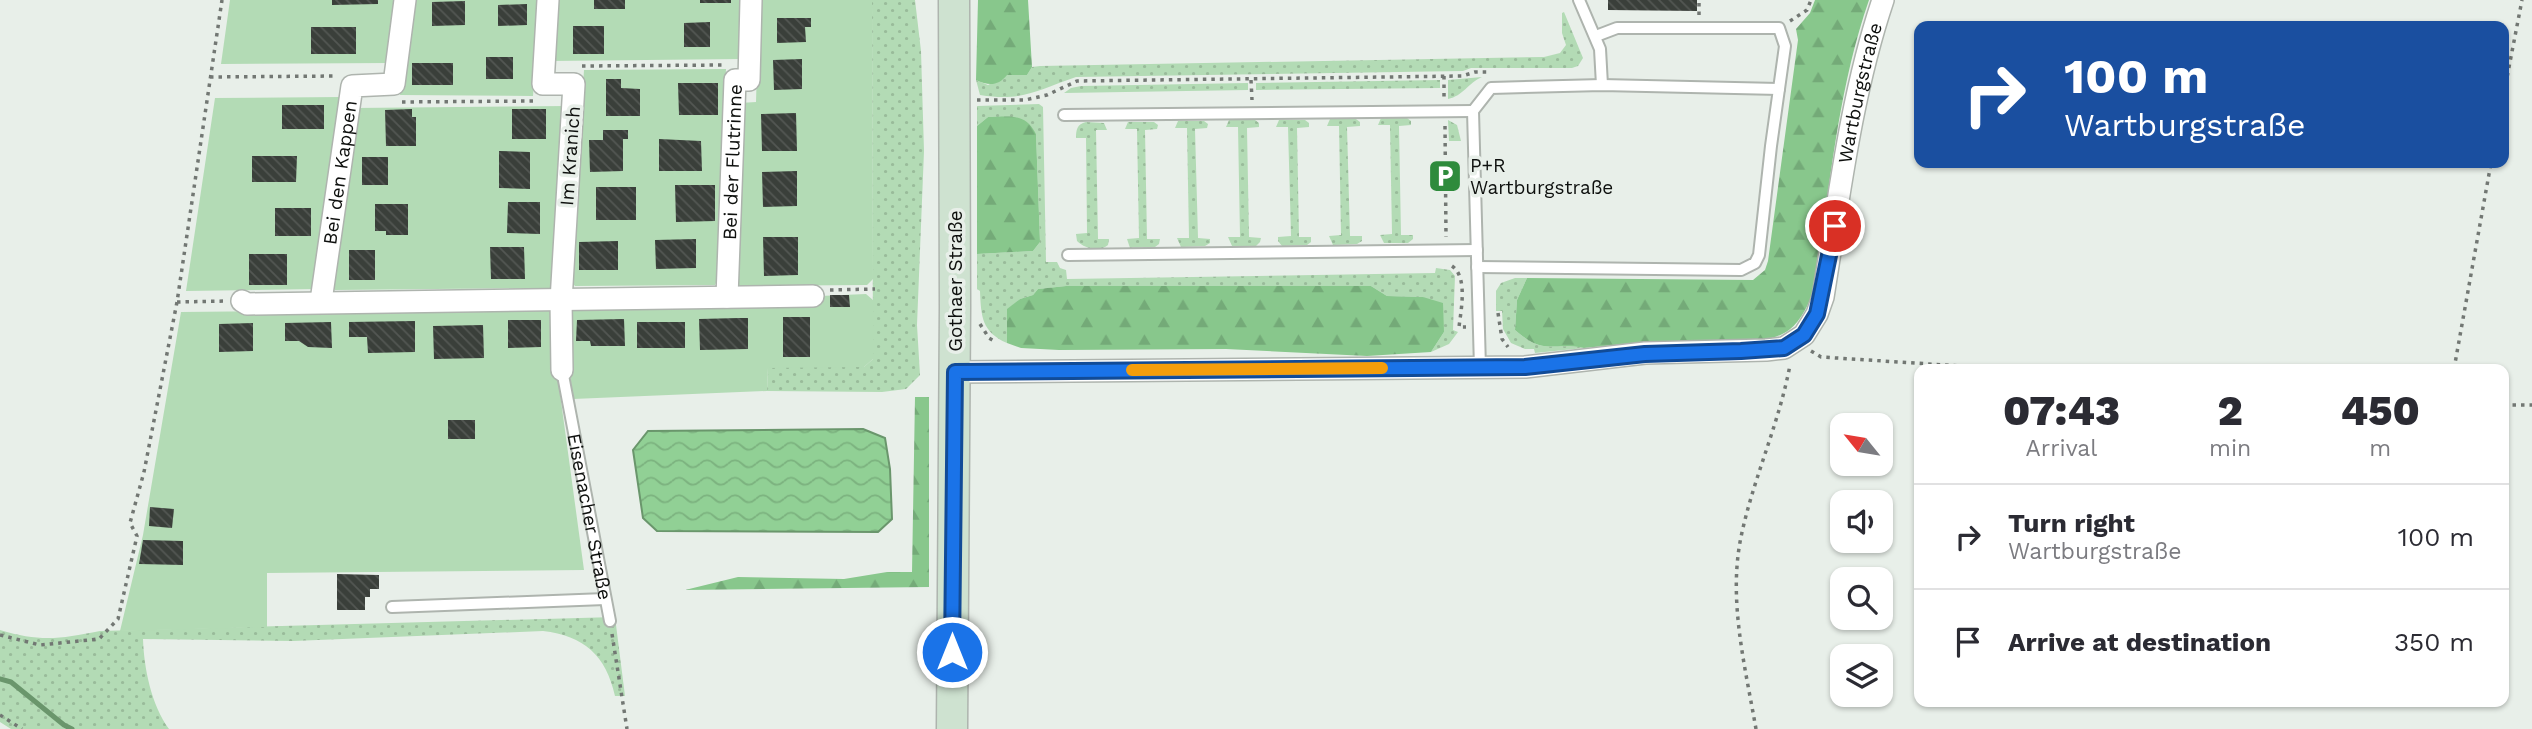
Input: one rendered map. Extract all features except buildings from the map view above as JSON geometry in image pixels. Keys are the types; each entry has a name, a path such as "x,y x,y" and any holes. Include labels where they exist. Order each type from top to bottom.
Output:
{"main road":[{"name":"Gothaer Straße","path":"952,729 954,0"}],"street":[{"path":"394,85 404,0"},
{"name":"Im Kranich","path":"548,0 543,84 574,84 561,301"},
{"name":"Bei der Flutrinne","path":"727,297 735,80 749,80 751,0"},
{"name":"Wartburgstraße","path":"1794,342 1804,335 1817,314 1822,298 1857,100 1870,39 1883,0"},
{"name":"Bei den Kappen","path":"321,301 352,86 394,85"},
{"path":"242,301 247,304 813,296"},
{"name":"Eisenacher Straße","path":"561,301 562,370"},
{"path":"955,372 1525,367 1645,354 1766,350 1784,348 1794,342"}],"lane":[{"path":"1578,0 1600,48 1602,85"},
{"path":"1477,267 1741,271 1749,268 1759,256 1785,46 1780,28 1617,28 1596,36"},
{"path":"1480,368 1473,111 1491,88 1602,85 1779,89"},
{"path":"1064,115 1473,111"},
{"path":"1068,255 1477,250"},
{"name":"Eisenacher Straße","path":"562,370 610,621"},
{"path":"392,607 605,599"}],"path":[{"path":"0,635 40,645 99,639 118,619 137,536 130,523 144,472 177,302 222,0"},
{"path":"1780,28 1807,10 1811,0"},
{"path":"2509,67 2522,0"},
{"path":"574,84 582,66 727,65 735,80"},
{"path":"972,100 1025,100 1047,95 1077,81 1462,76 1475,72 1490,72"},
{"path":"210,77 353,76 352,86"},
{"path":"1444,76 1446,250"},
{"path":"1251,79 1252,113"},
{"path":"394,85 397,102 534,102 543,84"},
{"path":"2455,364 2490,168"},
{"path":"813,296 819,290 875,289"},
{"path":"177,302 242,301"},
{"path":"1498,313 1502,339 1516,351"},
{"path":"1756,729 1741,642 1736,586 1741,537 1788,375 1794,342 1821,357 1930,364"},
{"path":"2509,405 2532,405"},
{"name":"Eisenacher Straße","path":"610,621 627,729"},
{"path":"0,715 22,729"}],"shaded area":[{"path":"230,0 397,0 389,63 221,64"},
{"path":"412,0 540,0 533,96 400,95"},
{"path":"554,0 744,0 742,59 550,61"},
{"path":"759,0 872,0 873,279 867,285 734,286 740,103 756,102"},
{"path":"872,0 915,0 921,51 924,151 917,325 920,375 906,389 882,392 767,391 768,367 864,367 873,359"},
{"path":"1564,12 1583,58 1578,66 1572,68 1076,77 1030,93 1008,97 980,95 976,80 988,85 1006,75 1027,75 1032,67 1040,66 1544,57 1560,53 1566,45 1562,33"},
{"path":"726,69 719,277 715,285 575,286 570,280 584,70"},
{"path":"1482,77 1458,95 1448,99 1448,80"},
{"path":"1440,80 1440,88 1256,90 1256,83"},
{"path":"1248,83 1248,90 1064,93 1081,86"},
{"path":"341,97 316,289 186,291 215,98"},
{"path":"1039,104 1043,107 1046,262 1057,262 1060,268 1066,270 1067,279 1435,273 1436,268 1450,270 1455,276 1453,330 1458,332 1449,344 1431,352 1444,332 1423,297 1387,296 1371,286 1066,286 1038,289 1033,295 1020,299 1008,309 1007,343 999,339 988,329 982,316 980,291 977,289 977,254 1033,251 1040,242 1036,134 988,117 977,126 977,106"},
{"path":"567,106 555,281 550,288 335,290 333,287 354,108"},
{"path":"1381,118 1407,118 1411,121 1411,125 1399,126 1401,235 1413,235 1413,239 1408,243 1384,243 1380,235 1392,234 1390,125 1378,125"},
{"path":"1330,119 1356,119 1360,122 1360,126 1347,127 1350,236 1362,236 1362,241 1357,244 1333,245 1329,236 1341,235 1339,126 1327,126"},
{"path":"1229,120 1255,120 1259,123 1259,127 1247,128 1249,237 1261,238 1256,246 1232,246 1228,237 1240,237 1238,127 1226,127"},
{"path":"1279,120 1305,120 1309,123 1309,127 1297,128 1299,237 1311,237 1311,242 1307,245 1282,246 1278,241 1278,237 1291,236 1288,127 1276,127"},
{"path":"1448,120 1457,125 1461,141 1449,141"},
{"path":"1178,121 1204,121 1208,124 1207,128 1195,129 1198,238 1210,239 1210,243 1205,246 1181,247 1177,238 1189,238 1187,128 1175,128"},
{"path":"1086,122 1104,123 1107,130 1096,130 1098,239 1109,239 1108,245 1097,249 1080,244 1076,234 1087,233 1086,138 1076,138 1078,128"},
{"path":"1128,122 1154,122 1158,125 1157,129 1145,130 1147,239 1160,239 1155,247 1130,248 1127,239 1139,238 1137,129 1125,129"},
{"path":"1515,278 1527,278 1517,300 1515,330 1541,346 1584,348 1535,353 1534,349 1525,349 1511,343 1503,329 1502,311 1496,311 1496,291 1501,283"},
{"path":"866,294 873,300 873,359 864,367 768,368 767,391 573,399 569,365 570,307"},
{"path":"550,308 554,312 555,357 584,570 267,573 267,627 120,631 143,535 181,312"},
{"path":"615,617 625,696 615,696 606,669 591,650 570,638 543,631 293,641 143,639 150,685 157,708 169,729 11,729 0,722 0,630 50,638 100,631"}],"green space":[{"path":"978,0 1028,0 1032,67 1027,75 1007,75 993,84 976,80"},
{"path":"1815,0 1869,0 1849,70 1842,107 1815,289 1794,326 1777,336 1750,342 1677,341 1584,348 1541,346 1515,330 1517,300 1527,278 1753,280 1765,270 1798,40 1796,29 1810,13"},
{"path":"988,117 1022,119 1036,134 1040,242 1033,251 977,254 977,126"},
{"path":"1066,286 1371,286 1387,296 1423,297 1443,303 1444,332 1431,352 1367,356 1226,349 1059,350 1021,348 1007,343 1007,309 1020,299 1033,295 1038,289"},
{"path":"915,397 929,397 929,587 685,590 738,577 844,579 887,572 912,572"}],"water":[{"path":"863,429 885,438 890,469 892,519 878,532 657,531 643,518 633,450 648,431"}],"waterway":[{"path":"0,679 11,682 72,729"}],"slow traffic":[{"path":"1132,370 1382,368"}],"place":[{"name":"P+R Wartburgstraße","path":"1445,176"}],"route":[{"path":"952,652 955,372 1525,367 1645,354 1784,348 1804,335 1817,314 1835,226"}]}
